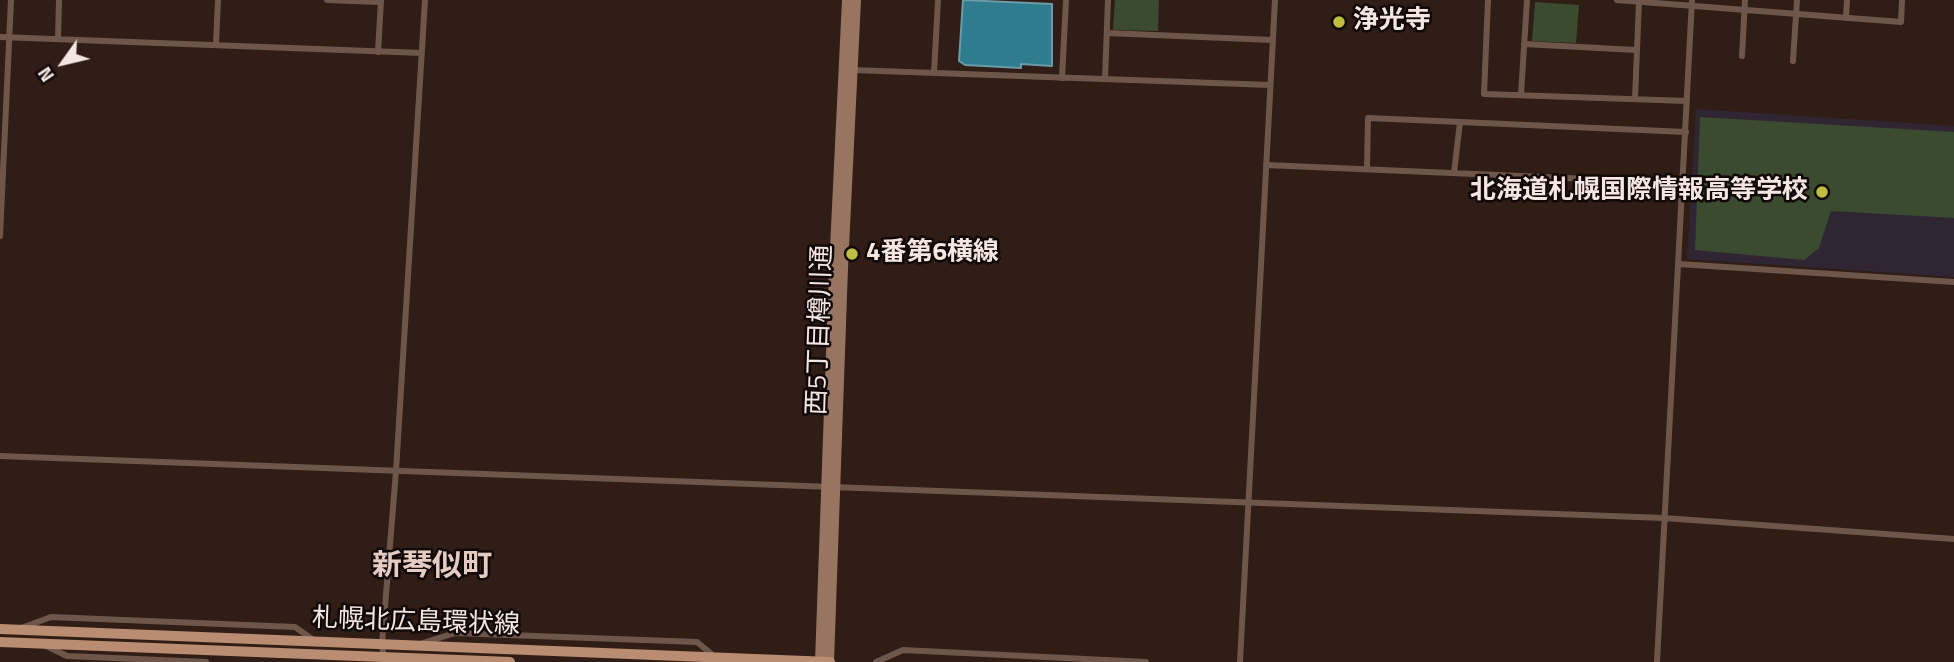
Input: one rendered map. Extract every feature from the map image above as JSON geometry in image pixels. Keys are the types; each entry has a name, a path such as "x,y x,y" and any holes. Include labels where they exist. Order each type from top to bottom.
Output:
{"main road":[{"name":"西5丁目樽川通","path":"825,662 848,69 847,0"},
{"name":"西5丁目樽川通","path":"848,69 856,0"},
{"name":"札幌北広島環状線","path":"0,629 825,662"},
{"name":"札幌北広島環状線","path":"0,642 333,655 384,660 510,662"}],"street":[{"path":"0,236 11,0"},
{"path":"58,39 59,0"},
{"path":"216,44 218,0"},
{"path":"327,0 381,1 377,52"},
{"path":"384,660 382,644 396,471 425,0"},
{"path":"934,73 938,0"},
{"path":"1062,78 1066,0"},
{"path":"1105,79 1108,0"},
{"path":"1240,662 1275,0"},
{"path":"1488,0 1484,94 1687,101"},
{"path":"1521,95 1527,0"},
{"path":"1617,0 1692,2 1901,22 1902,0"},
{"path":"1742,56 1745,0"},
{"path":"1793,61 1797,0"},
{"path":"1846,18 1847,0"},
{"path":"1635,99 1639,1"},
{"path":"1657,662 1692,2"},
{"path":"1107,33 1272,40"},
{"path":"0,37 422,53"},
{"path":"1524,44 1636,50"},
{"path":"848,69 1270,85"},
{"path":"1367,169 1368,118 1686,132"},
{"path":"1454,173 1460,122"},
{"path":"1266,165 1683,183"},
{"path":"1679,264 1954,282"},
{"path":"0,456 1664,518 1954,539"},
{"path":"43,644 67,656 206,662"},
{"path":"877,662 903,650 1146,662"},
{"path":"319,662 333,655"}],"shaded area":[{"name":"北海道札幌国際情報高等学校","path":"1696,109 1954,126 1954,277 1687,259"}],"green space":[{"path":"1115,0 1159,0 1158,31 1113,30"},
{"path":"1535,2 1579,5 1576,43 1532,41"},
{"name":"北海道札幌国際情報高等学校","path":"1700,117 1954,132 1954,218 1831,211 1819,248 1804,260 1695,250"}],"water":[{"path":"963,0 1052,4 1052,66 1021,64 1021,68 965,65 959,61"}],"place":[{"name":"浄光寺","path":"1339,22"},
{"name":"北海道札幌国際情報高等学校","path":"1822,192"},
{"name":"4番第6横線","path":"852,254"}],"district":[{"name":"新琴似町","path":"432,568"}]}
